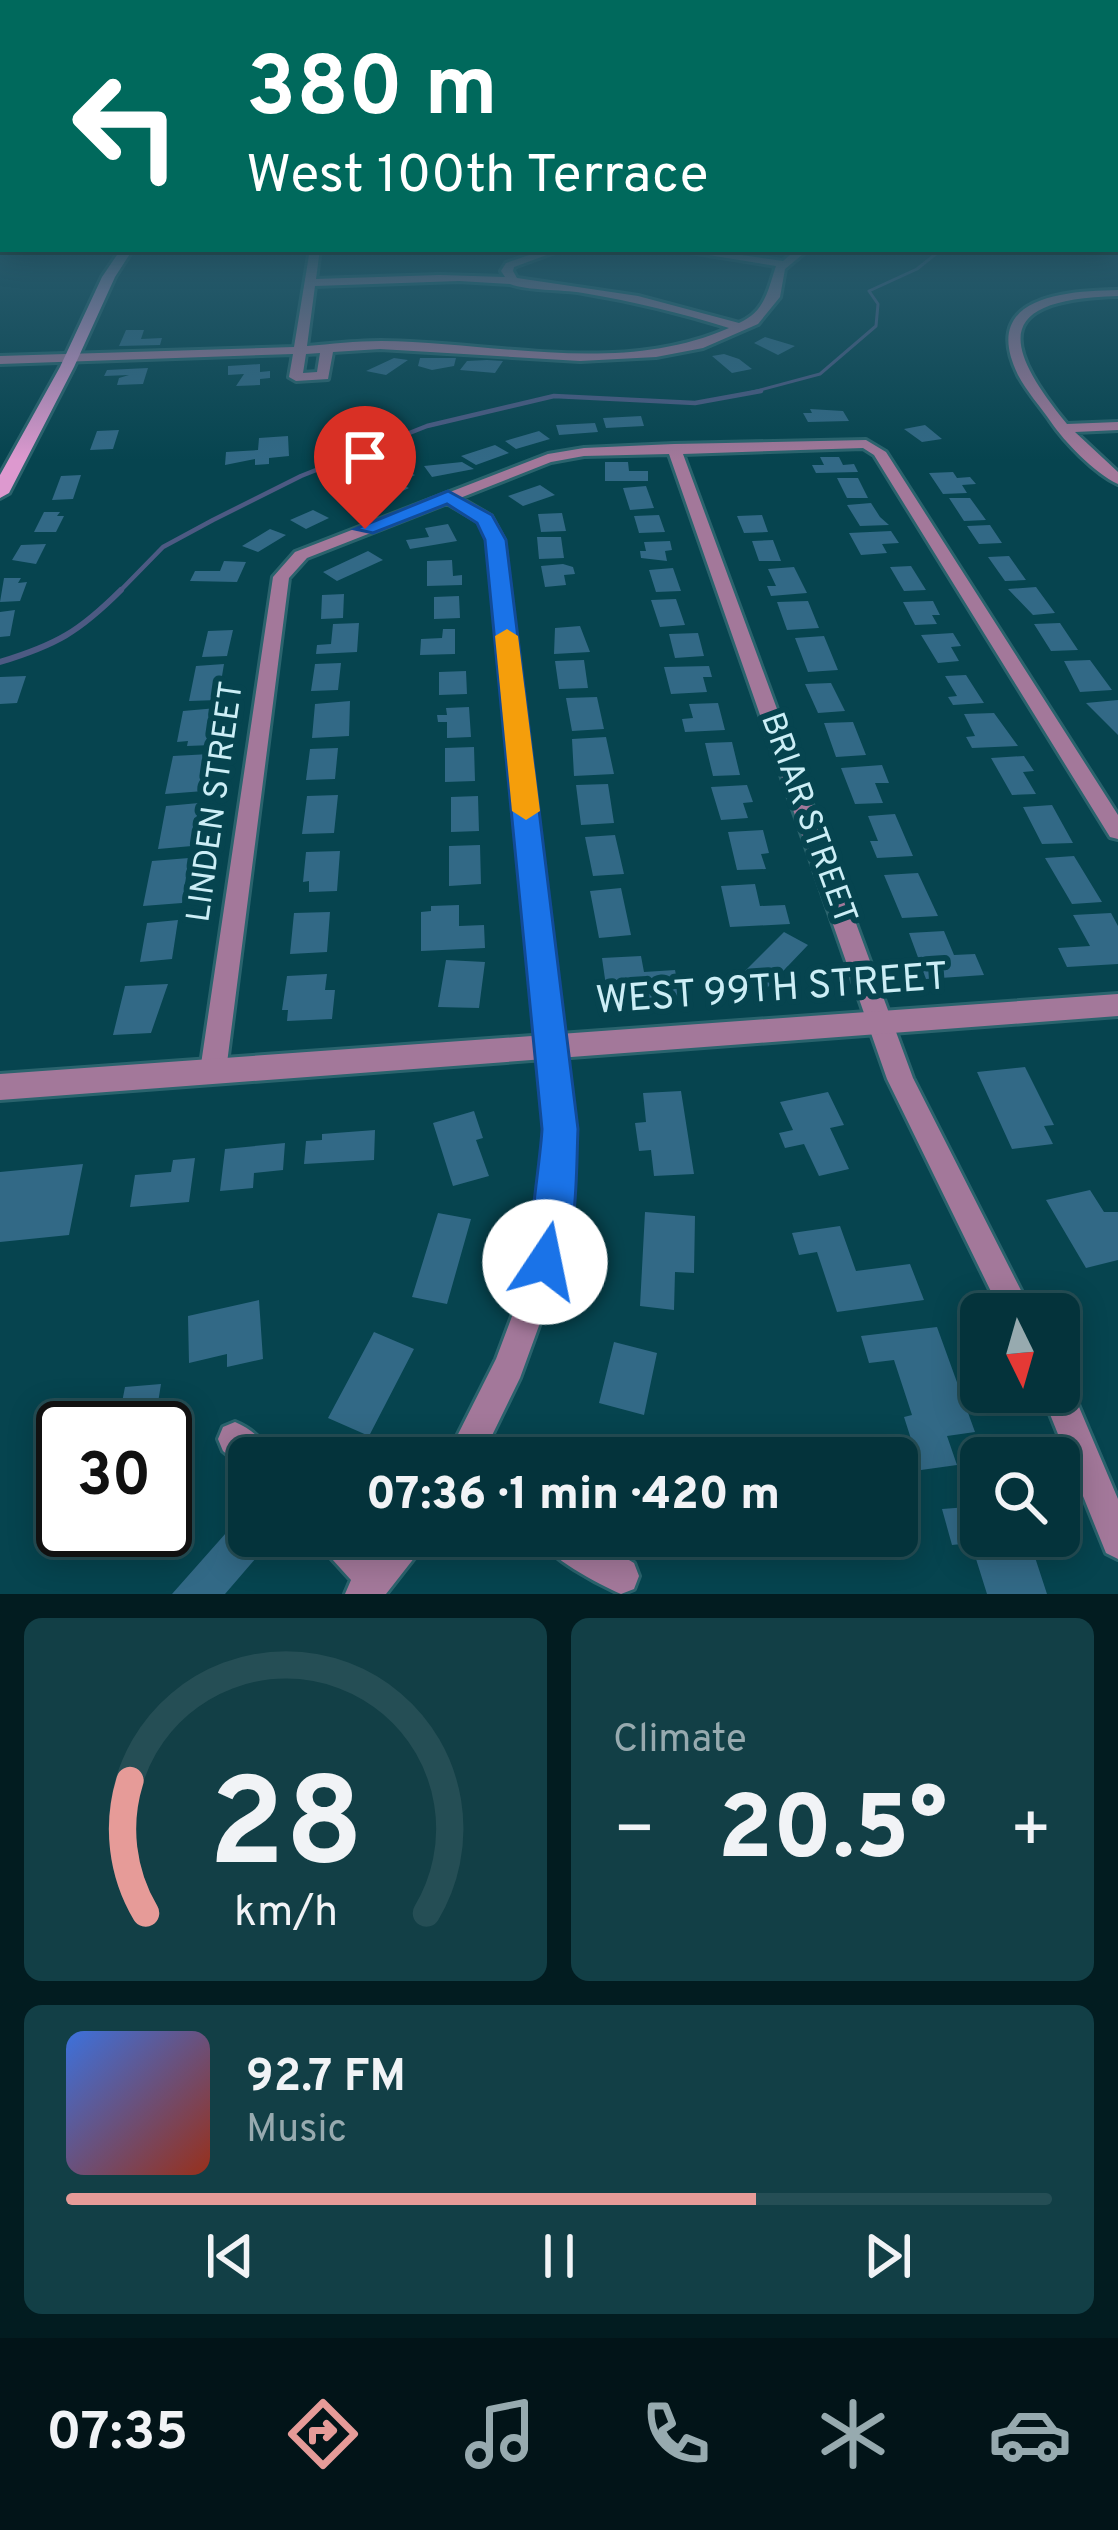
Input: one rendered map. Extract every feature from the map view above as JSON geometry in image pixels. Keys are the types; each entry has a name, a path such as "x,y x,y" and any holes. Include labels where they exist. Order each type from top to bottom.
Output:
{"main road":[{"path":"0,493 90,312"}],"street":[{"path":"305,312 296,377 322,376 328,348"},
{"path":"688,312 742,328"},
{"path":"0,360 420,344 631,356 684,349 742,328 762,312"},
{"path":"1027,312 1017,323 1028,378 1061,428 1118,479"},
{"path":"1061,428 1118,426"},
{"path":"448,497 566,454 866,444 879,452 1118,832"},
{"name":"BRIAR STREET","path":"674,448 879,1022 918,1119 1007,1293"},
{"path":"448,497 485,519 496,540 560,1129 551,1237 509,1367 474,1437"},
{"name":"LINDEN STREET","path":"213,1071 281,577 307,553 448,497"},
{"name":"WEST 99TH STREET","path":"0,1087 1118,1005"},
{"path":"1066,1413 1118,1540"},
{"path":"348,1557 369,1587 393,1557"},
{"path":"590,1557 620,1576"}],"building":[{"path":"126,330 144,330 141,339 162,338 160,345 119,346"},
{"path":"765,337 795,346 778,355 754,343"},
{"path":"724,354 752,369 732,373 712,356"},
{"path":"394,358 408,360 386,375 366,371"},
{"path":"420,358 456,358 454,366 432,370 418,366"},
{"path":"467,361 503,361 495,373 460,370"},
{"path":"260,364 260,372 270,371 270,378 260,379 260,385 236,386 244,374 228,375 228,366"},
{"path":"148,368 143,384 117,385 119,378 129,375 104,376 107,370"},
{"path":"810,409 843,411 849,421 808,422 803,413 812,413"},
{"path":"641,416 644,426 606,428 603,418"},
{"path":"595,423 598,432 559,435 556,425"},
{"path":"925,425 942,439 922,442 904,429"},
{"path":"119,430 113,449 90,450 97,431"},
{"path":"539,431 550,439 516,449 505,441"},
{"path":"288,436 289,456 269,458 269,464 255,465 255,459 225,465 226,452 258,450 259,438"},
{"path":"495,445 509,453 476,465 461,456"},
{"path":"820,457 839,457 843,465 854,464 858,472 816,473 812,465 824,465"},
{"path":"462,462 474,469 432,477 424,466"},
{"path":"605,462 628,462 629,471 648,471 648,481 605,481"},
{"path":"399,468 415,475 398,483 409,488 396,494 370,481"},
{"path":"953,472 976,484 962,485 967,493 943,494 929,473"},
{"path":"81,475 73,499 52,500 61,476"},
{"path":"837,478 858,478 868,498 847,498"},
{"path":"540,485 555,495 523,506 508,496"},
{"path":"646,486 654,508 630,510 623,488"},
{"path":"949,498 970,498 986,520 964,521"},
{"path":"871,503 889,525 860,526 847,505"},
{"path":"313,510 329,518 306,529 290,520"},
{"path":"44,512 64,516 56,532 34,532"},
{"path":"562,513 566,531 541,532 538,514"},
{"path":"659,515 665,532 639,533 634,516"},
{"path":"762,515 768,532 744,533 737,516"},
{"path":"448,524 457,541 410,549 406,540 429,537 425,528"},
{"path":"990,525 1002,543 979,544 967,526"},
{"path":"270,529 286,535 258,552 242,546"},
{"path":"891,531 899,543 882,544 887,553 861,555 849,533"},
{"path":"537,537 561,537 564,558 539,559"},
{"path":"773,540 781,561 759,561 752,541"},
{"path":"670,541 667,561 641,558 640,551 646,551 644,542"},
{"path":"46,544 36,564 12,560 21,545"},
{"path":"368,551 383,560 337,581 323,572"},
{"path":"1009,556 1026,580 1005,581 988,557"},
{"path":"452,560 453,576 462,575 462,585 427,586 427,561"},
{"path":"224,561 246,562 237,582 190,581 195,571 220,571"},
{"path":"541,566 573,567 575,574 564,575 566,585 545,587"},
{"path":"911,566 926,590 904,591 890,567"},
{"path":"794,567 807,593 771,596 767,586 776,586 768,569"},
{"path":"673,568 681,591 656,592 649,570"},
{"path":"4,578 27,582 20,601 0,602"},
{"path":"1036,587 1055,613 1033,615 1008,589"},
{"path":"344,594 343,618 321,619 322,595"},
{"path":"459,596 460,618 434,619 434,597"},
{"path":"676,599 685,625 660,627 651,600"},
{"path":"808,601 819,628 787,630 777,602"},
{"path":"933,601 940,615 932,615 937,624 915,625 903,602"},
{"path":"15,610 10,636 0,637 0,612"},
{"path":"359,623 357,652 316,654 317,645 331,644 333,624"},
{"path":"1060,623 1078,650 1051,651 1034,624"},
{"path":"580,626 590,652 554,654 555,628"},
{"path":"443,629 455,629 455,654 420,655 421,639 442,638"},
{"path":"233,630 227,656 202,657 208,631"},
{"path":"698,633 704,656 675,658 669,634"},
{"path":"953,633 961,646 951,647 959,661 938,663 921,635"},
{"path":"824,636 838,670 808,672 795,638"},
{"path":"584,660 588,688 559,689 555,661"},
{"path":"1090,660 1112,690 1080,692 1064,661"},
{"path":"341,663 338,690 311,691 315,664"},
{"path":"224,664 218,700 189,701 196,666"},
{"path":"709,666 712,677 703,677 707,692 671,694 664,667"},
{"path":"466,671 467,694 439,695 439,672"},
{"path":"966,675 984,703 953,705 948,697 957,696 945,676"},
{"path":"26,676 17,703 0,704 0,677"},
{"path":"831,683 845,711 818,713 805,684"},
{"path":"597,697 604,729 572,731 566,698"},
{"path":"1118,700 1118,735 1086,703"},
{"path":"350,701 349,736 312,738 315,704"},
{"path":"718,703 725,730 685,732 682,719 693,718 689,704"},
{"path":"469,707 471,737 447,738 447,722 438,722 437,715 447,715 446,708"},
{"path":"217,708 212,745 177,742 183,711"},
{"path":"994,713 1018,746 972,748 966,737 975,736 964,714"},
{"path":"853,722 866,755 836,757 824,723"},
{"path":"606,737 614,774 574,776 572,739"},
{"path":"732,742 740,775 713,776 705,743"},
{"path":"474,747 475,781 445,782 445,748"},
{"path":"338,748 335,779 306,780 310,749"},
{"path":"210,754 204,791 165,794 173,756"},
{"path":"1024,756 1034,771 1023,772 1036,794 1012,795 991,758"},
{"path":"882,765 889,783 875,783 883,803 855,804 841,768"},
{"path":"608,784 614,823 581,825 576,785"},
{"path":"747,785 753,802 743,803 748,818 721,820 711,787"},
{"path":"338,795 334,833 302,834 307,796"},
{"path":"478,796 479,831 451,832 451,797"},
{"path":"199,803 192,846 158,849 166,806"},
{"path":"1052,805 1073,843 1042,844 1023,807"},
{"path":"895,814 913,856 877,858 870,841 878,841 868,816"},
{"path":"763,830 769,853 761,854 766,869 737,870 728,832"},
{"path":"615,835 624,874 593,876 585,837"},
{"path":"480,845 481,884 449,886 449,846"},
{"path":"340,851 337,891 309,892 309,881 303,882 306,852"},
{"path":"1074,856 1102,902 1072,904 1045,858"},
{"path":"189,858 182,903 143,906 152,861"},
{"path":"918,873 938,916 902,918 884,875"},
{"path":"755,884 760,906 785,905 790,924 730,927 721,886"},
{"path":"621,888 631,935 599,938 590,891"},
{"path":"459,905 459,926 484,925 485,948 421,951 421,912 431,911 431,906"},
{"path":"330,912 327,952 290,954 294,913"},
{"path":"1111,913 1118,926 1118,964 1067,967 1058,948 1090,946 1073,915"},
{"path":"178,920 172,959 140,962 147,923"},
{"path":"944,931 954,955 975,954 984,975 926,979 909,933"},
{"path":"784,932 808,945 766,989 742,974"},
{"path":"641,956 644,972 675,970 680,996 608,1000 602,958"},
{"path":"446,960 485,962 479,1008 438,1007"},
{"path":"327,974 325,990 335,990 332,1019 287,1021 288,1010 282,1010 287,976"},
{"path":"168,984 151,1033 113,1035 125,986"},
{"path":"1025,1067 1054,1125 1044,1126 1053,1144 1012,1149 977,1072"},
{"path":"681,1091 694,1174 654,1176 651,1150 639,1151 635,1123 646,1122 643,1093"},
{"path":"828,1092 844,1125 830,1128 849,1169 819,1176 804,1144 785,1148 779,1133 793,1130 780,1102"},
{"path":"474,1111 483,1138 476,1140 489,1176 453,1186 433,1123"},
{"path":"375,1130 374,1160 304,1164 306,1141 322,1140 322,1134"},
{"path":"285,1143 283,1170 254,1173 253,1188 220,1191 225,1149"},
{"path":"195,1158 189,1202 130,1207 135,1175 171,1172 173,1160"},
{"path":"83,1164 69,1235 0,1242 0,1172"},
{"path":"1090,1190 1104,1212 1118,1212 1118,1260 1086,1268 1046,1200"},
{"path":"645,1212 695,1216 694,1273 675,1272 674,1310 640,1306"},
{"path":"438,1213 471,1219 447,1304 412,1297"},
{"path":"840,1226 856,1271 910,1264 924,1300 837,1312 817,1252 799,1255 792,1233"},
{"path":"259,1300 263,1359 227,1367 227,1354 189,1363 188,1316"},
{"path":"937,1327 960,1391 960,1413 968,1413 975,1432 947,1436 957,1465 921,1470 918,1437 910,1437 904,1417 912,1415 894,1360 869,1363 861,1336"},
{"path":"374,1332 414,1349 369,1436 328,1418"},
{"path":"614,1342 657,1353 644,1415 599,1403"},
{"path":"161,1384 158,1401 122,1401 125,1387"},
{"path":"960,1508 960,1544 952,1545 942,1509"},
{"path":"228,1531 228,1557 257,1557 225,1594 172,1594"},
{"path":"975,1557 1035,1557 1047,1594 987,1594"}],"waterway":[{"path":"746,394 820,374 876,326 877,312"},
{"path":"746,394 761,391"},
{"path":"120,591 163,547 213,520 301,476 427,426 554,396 695,403 746,394"},
{"path":"0,662 66,635 120,591"}],"slow traffic":[{"path":"507,636 526,811"}],"route":[{"path":"365,529 448,497 485,519 496,540 560,1129 557,1191 545,1262"}]}
